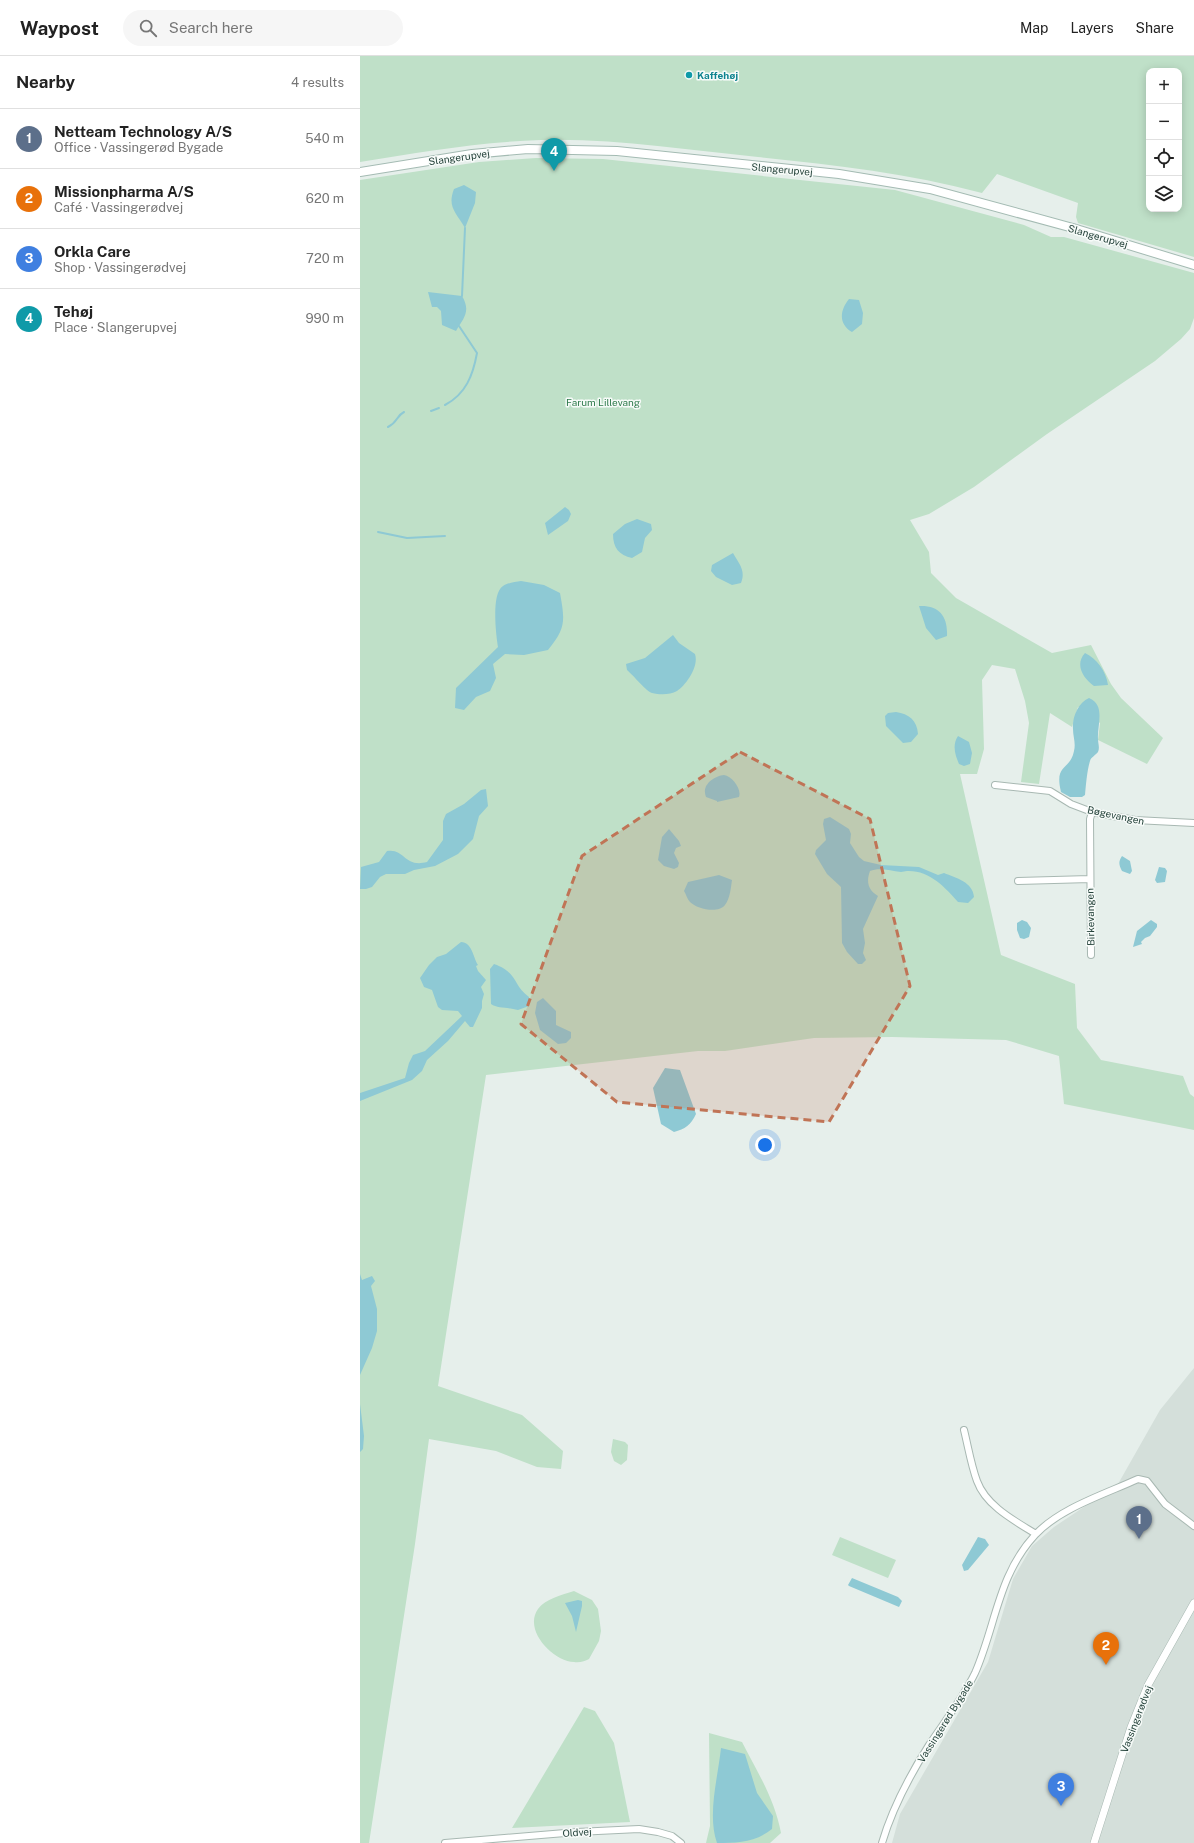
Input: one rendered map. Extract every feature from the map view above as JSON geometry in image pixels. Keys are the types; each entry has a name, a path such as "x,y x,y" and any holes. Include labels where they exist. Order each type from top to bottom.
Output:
{"main road":[{"name":"Slangerupvej","path":"360,172 472,154 528,149 617,151 839,174 930,189 1073,228 1194,265"}],"street":[{"name":"Bøgevangen","path":"995,785 1050,791 1071,804 1092,812 1146,822 1184,821 1194,823"},
{"name":"Birkevangen","path":"1091,954 1090,820 1092,812"},
{"name":"Birkevangen","path":"1018,881 1090,879"},
{"path":"964,1430 977,1482 983,1492 1005,1514 1036,1534"},
{"name":"Vassingerød Bygade","path":"882,1843 910,1776 975,1673 989,1635 1007,1574 1036,1534 1062,1514 1138,1479 1147,1481 1165,1504 1194,1526"},
{"name":"Vassingerødvej","path":"1094,1843 1130,1727 1148,1685 1194,1603"},
{"name":"Oldvej","path":"445,1843 577,1832 639,1829 672,1836 681,1843"}],"highlighted area":[{"path":"740,752 870,819 910,986 829,1122 617,1102 521,1024 582,856"}],"shaded area":[{"path":"1194,1368 1194,1843 892,1843 900,1814 988,1662 1013,1579 1032,1546 1054,1527 1118,1484 1160,1410"}],"green space":[{"path":"360,56 1194,56 1194,257 1078,223 1076,217 1078,203 997,174 982,193 898,175 786,160 650,145 595,141 541,140 473,145 360,162"},
{"name":"Farum Lillevang","path":"536,158 603,159 895,190 1024,225 1051,237 1064,237 1194,273 1194,318 1190,329 1181,339 1155,361 1047,434 974,487 929,514 910,520 929,552 931,573 956,598 1052,653 1091,645 1111,684 1121,698 1163,738 1147,764 1098,740 1100,723 1078,707 1072,727 1050,713 1039,784 1021,782 1029,723 1025,701 1015,669 992,665 982,680 984,749 977,774 960,774 1001,955 1075,984 1077,1028 1101,1060 1183,1076 1190,1094 1194,1097 1194,1130 1064,1104 1059,1056 1006,1040 892,1037 814,1038 725,1051 698,1051 486,1075 438,1386 522,1415 563,1451 561,1469 537,1467 496,1451 429,1439 415,1544 369,1843 360,1843 360,180 479,162"},
{"path":"613,1439 625,1442 628,1445 627,1460 621,1465 614,1461 611,1452"},
{"path":"840,1537 896,1560 888,1578 832,1555"},
{"path":"574,1591 592,1600 598,1609 601,1631 599,1641 589,1659 578,1662 566,1660 549,1650 537,1635 534,1626 534,1617 541,1606 554,1598"},
{"path":"584,1707 595,1711 614,1743 630,1822 512,1828"},
{"path":"709,1733 742,1742 765,1786 778,1821 781,1833 770,1843 706,1843 710,1826"}],"water":[{"path":"464,185 476,192 475,203 465,228 452,205 452,195 454,189"},
{"path":"428,292 462,296 465,301 466,310 464,318 456,331 442,325 441,311 437,307 432,307"},
{"path":"849,299 859,300 863,313 862,324 852,332 844,325 842,317 842,312"},
{"path":"565,507 571,514 568,521 548,535 545,523"},
{"path":"637,519 651,524 652,530 645,538 642,552 632,558 620,553 614,543 613,534 625,524"},
{"path":"733,553 741,567 743,574 741,583 732,585 716,577 711,571 712,565"},
{"path":"521,581 544,585 560,593 563,611 563,624 558,636 548,650 524,655 505,654 493,664 496,678 490,691 476,697 464,710 455,708 456,688 498,647 495,615 499,590 507,584"},
{"path":"919,606 932,607 941,613 946,623 947,636 936,640 926,628"},
{"path":"673,635 679,643 695,654 696,659 694,669 685,684 677,691 665,694 649,692 627,670 626,664 645,658"},
{"path":"1085,653 1103,670 1108,685 1094,686 1084,676 1080,667 1080,662"},
{"path":"1089,698 1094,701 1099,710 1099,750 1090,761 1087,773 1085,795 1082,797 1070,797 1061,792 1059,783 1060,776 1063,768 1069,762 1074,751 1075,745 1073,724 1076,711 1085,700"},
{"path":"896,712 905,714 912,718 916,725 918,734 911,742 903,743 886,726 885,716 888,713"},
{"path":"958,736 969,742 972,753 970,764 964,766 959,764 955,754 955,743"},
{"path":"724,775 736,783 740,794 739,797 717,802 706,797 705,789 709,782 716,777"},
{"path":"486,789 488,806 479,816 473,839 458,854 435,866 414,870 405,874 386,874 380,877 372,887 360,889 361,867 379,862 387,851 398,852 414,862 427,862 443,840 443,821 446,814 464,804 481,790"},
{"path":"830,817 849,829 851,834 850,843 859,857 864,861 881,865 919,867 938,875 944,873 967,884 971,888 974,897 968,903 958,902 936,880 915,871 901,872 881,869 870,871 868,882 872,891 878,896 863,929 865,943 863,953 866,960 862,964 858,964 847,952 842,943 841,887 827,874 815,854 816,850 826,840 823,824 824,819"},
{"path":"669,829 679,841 681,846 676,848 674,853 679,863 678,867 674,869 664,866 658,860 662,837"},
{"path":"1122,856 1130,861 1132,871 1130,874 1122,871 1121,869 1119,862"},
{"path":"1159,867 1165,868 1167,871 1165,882 1157,883 1155,880"},
{"path":"719,875 732,880 731,889 725,905 722,908 708,910 693,905 684,891 688,882"},
{"path":"1022,920 1027,922 1031,928 1029,937 1024,939 1020,938 1017,930 1017,923"},
{"path":"1151,920 1157,924 1157,927 1150,936 1141,942 1142,944 1133,947 1137,931"},
{"path":"461,942 468,944 472,950 478,965 476,966 478,971 486,980 481,987 484,994 482,1008 473,1027 470,1027 465,1021 448,1041 427,1060 422,1071 412,1080 360,1101 360,1093 405,1078 413,1055 425,1051 462,1016 458,1011 442,1010 438,1007 432,990 424,987 420,978 437,957 446,954"},
{"path":"494,964 508,971 512,975 520,988 529,997 529,1006 518,1010 497,1007 491,1004 490,969"},
{"path":"543,998 556,1011 556,1025 571,1032 571,1038 566,1043 558,1044 540,1030 535,1013 537,1002"},
{"path":"665,1068 680,1070 696,1114 687,1126 674,1132 661,1124 653,1088"},
{"path":"360,1274 362,1280 372,1276 375,1281 371,1286 377,1309 377,1331 372,1348 360,1375"},
{"path":"360,1404 364,1436 363,1449 360,1452"},
{"path":"978,1537 985,1539 989,1545 968,1570 964,1571 962,1565"},
{"path":"852,1578 898,1597 902,1601 899,1607 849,1586 848,1585"},
{"path":"578,1600 582,1601 582,1606 576,1632 572,1616 565,1603"},
{"path":"721,1748 745,1754 757,1793 773,1816 772,1829 759,1837 732,1843 717,1843 714,1832 713,1808"}],"waterway":[{"path":"462,296 465,228"},
{"path":"445,405 452,401 463,390 471,376 477,353 459,326"},
{"path":"431,411 439,408"},
{"path":"388,427 404,412"},
{"path":"378,532 407,538 445,536"}],"place":[{"name":"Kaffehøj","path":"689,75"},
{"name":"Tehøj","path":"554,171"},
{"name":"Netteam Technology A/S","path":"1139,1539"},
{"name":"Missionpharma A/S","path":"1106,1665"},
{"name":"Orkla Care","path":"1061,1806"}]}
